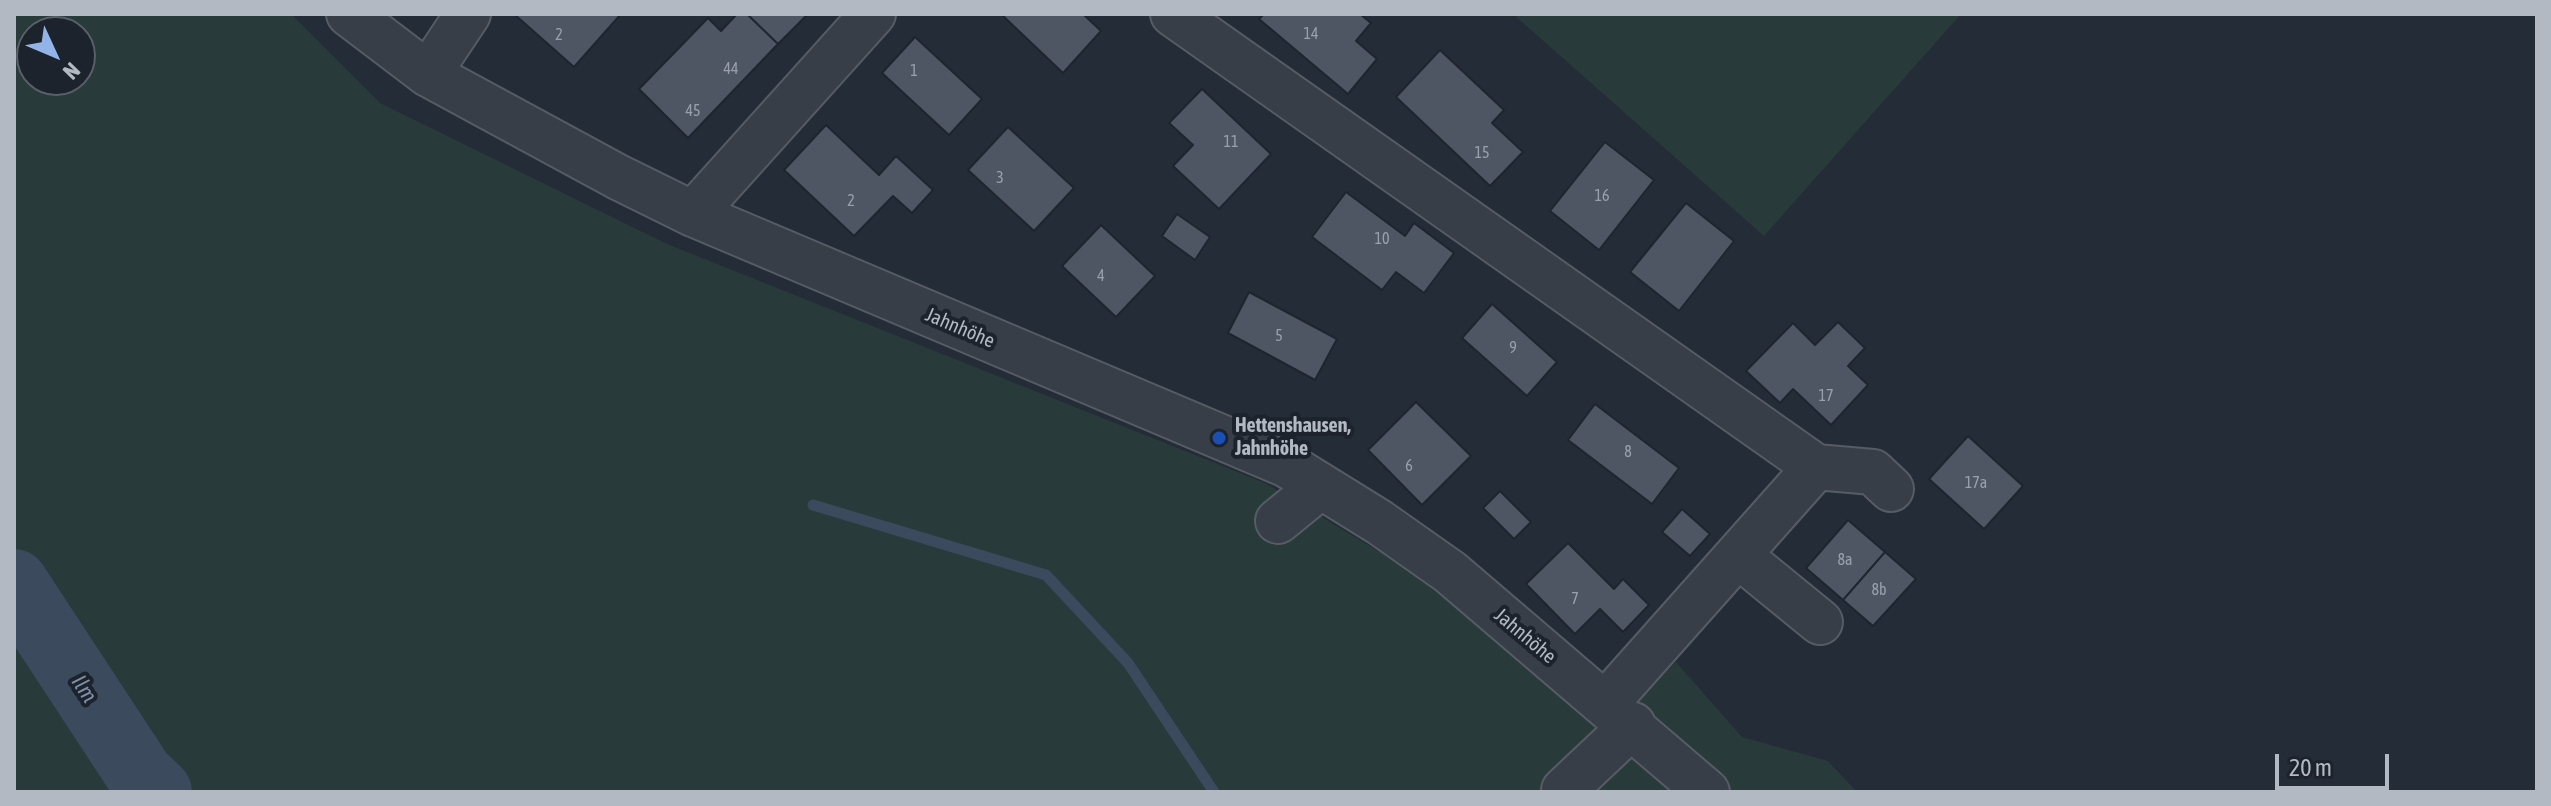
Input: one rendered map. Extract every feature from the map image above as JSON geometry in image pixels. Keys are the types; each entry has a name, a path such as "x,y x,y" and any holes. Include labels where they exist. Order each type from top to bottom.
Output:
{"street":[{"name":"Jahnhöhe","path":"349,14 428,74 543,138 693,214 1287,465 1450,572 1620,714 1707,792"},
{"path":"428,74 468,14"},
{"path":"693,214 873,14"},
{"path":"1173,14 1816,467 1873,472 1891,489"},
{"path":"1564,790 1738,555 1816,467"},
{"path":"1278,521 1321,486"},
{"path":"1738,555 1820,622"}],"shaded area":[{"path":"14,14 291,14 380,103 667,244 1265,483 1633,704 1676,662 1742,737 1828,761 1857,792 14,792"},
{"path":"1513,14 1961,14 1764,236"}],"building":[{"path":"514,14 621,14 574,67"},
{"path":"737,14 747,14 778,44 688,138 639,89 708,18 721,31"},
{"path":"747,14 808,14 778,44"},
{"path":"1001,14 1083,14 1101,31 1063,73"},
{"path":"1264,14 1360,14 1371,23 1356,41 1377,59 1348,94 1259,19"},
{"path":"915,37 982,99 949,135 882,73"},
{"path":"1440,50 1504,110 1492,123 1523,152 1490,186 1396,97"},
{"path":"1202,89 1271,154 1219,209 1173,166 1193,145 1169,123"},
{"path":"826,125 879,175 896,156 933,190 912,213 893,196 854,236 784,170"},
{"path":"1008,127 1074,188 1034,231 968,170"},
{"path":"1605,142 1654,180 1599,250 1550,211"},
{"path":"1346,192 1405,236 1414,223 1454,253 1424,293 1396,272 1382,290 1312,237"},
{"path":"1686,203 1734,241 1679,311 1630,272"},
{"path":"1177,214 1210,237 1195,260 1162,236"},
{"path":"1101,225 1155,276 1116,317 1062,266"},
{"path":"1249,292 1337,339 1315,380 1228,333"},
{"path":"1492,304 1557,362 1527,396 1462,338"},
{"path":"1838,322 1865,348 1848,366 1868,385 1831,425 1793,389 1780,403 1746,371 1793,323 1815,345"},
{"path":"1416,402 1471,456 1422,505 1368,450"},
{"path":"1595,404 1679,468 1652,504 1568,440"},
{"path":"1968,436 2023,486 1984,529 1929,479"},
{"path":"1500,491 1531,522 1514,539 1483,508"},
{"path":"1682,509 1710,534 1690,556 1662,532"},
{"path":"1848,520 1885,552 1843,600 1806,568"},
{"path":"1568,543 1614,589 1623,579 1649,605 1623,632 1600,609 1575,634 1526,584"},
{"path":"1885,552 1916,579 1873,626 1843,600"}],"waterway":[{"path":"813,505 1046,575 1128,663 1214,792"},
{"name":"Ilm","path":"14,583 140,775 158,792"}],"place":[{"name":"Hettenshausen, Jahnhöhe","path":"1219,438"}]}
